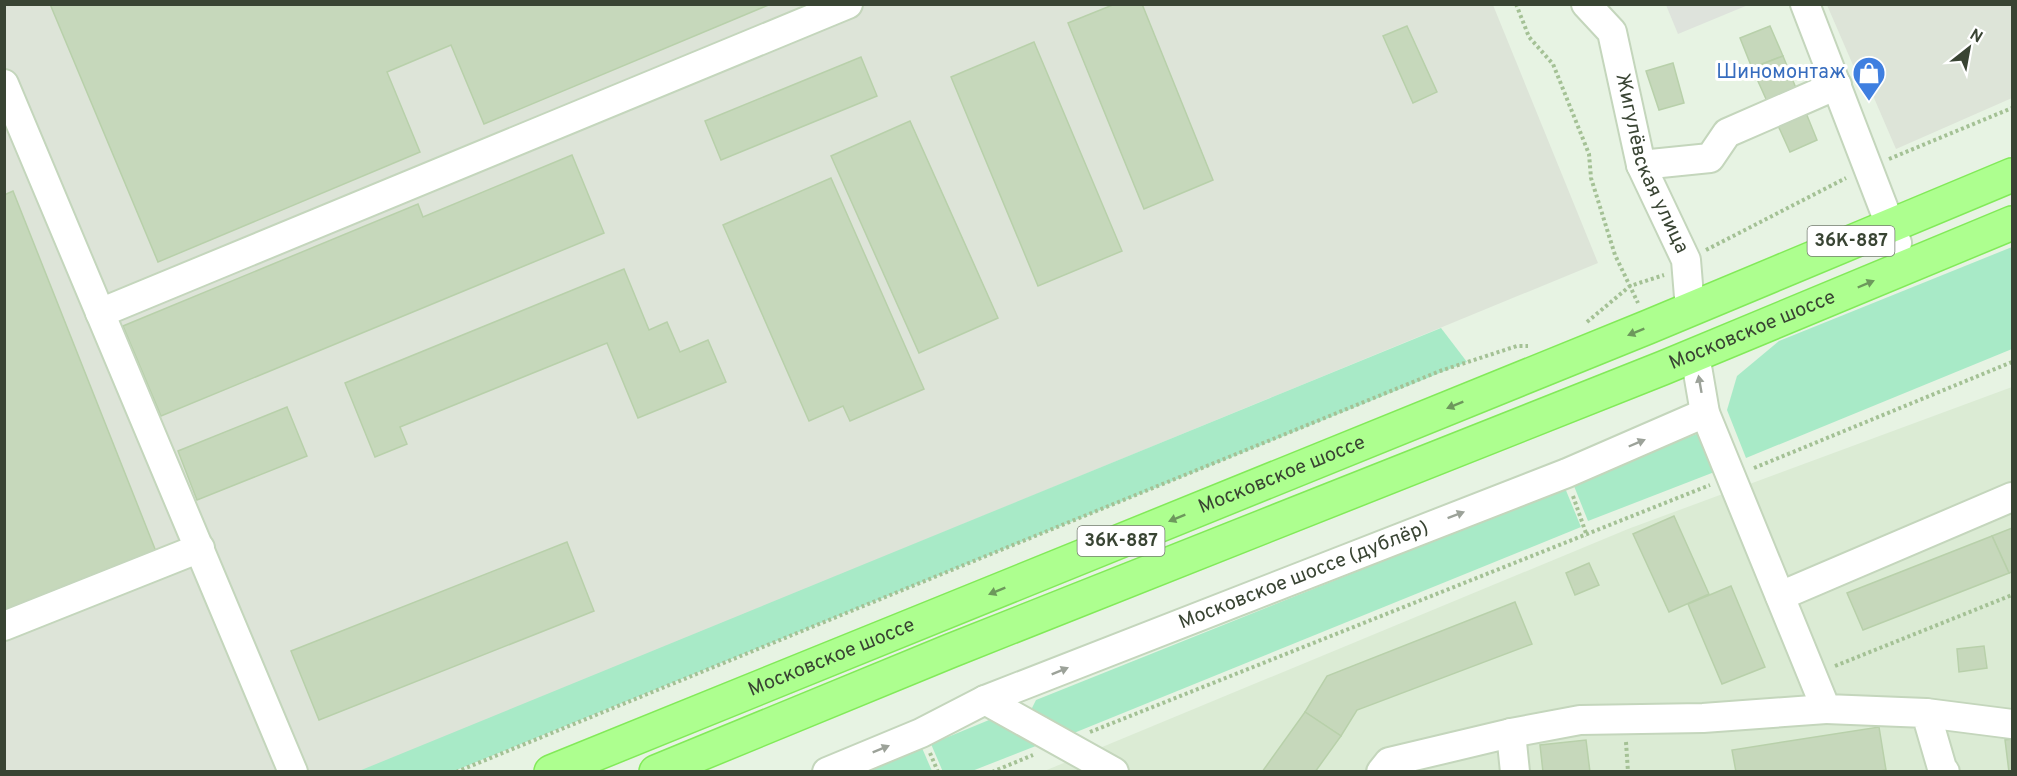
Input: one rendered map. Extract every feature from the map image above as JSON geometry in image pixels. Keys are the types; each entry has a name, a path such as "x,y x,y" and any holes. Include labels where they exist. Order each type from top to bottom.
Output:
{"main road":[{"name":"Московское шоссе","path":"656,771 950,651 1692,332 2013,175"},
{"name":"Московское шоссе","path":"1893,234 2013,196"},
{"name":"Московское шоссе","path":"551,771 1692,332 2013,223"},
{"name":"Московское шоссе","path":"609,771 1692,332"}],"street":[{"path":"100,313 848,4"},
{"name":"Жигулёвская улица","path":"1586,4 1612,32 1641,165 1686,260 1692,332"},
{"path":"1805,4 1893,234"},
{"path":"4,84 15,139 100,313 293,771"},
{"path":"1641,165 1710,158 1727,133 1836,85"},
{"path":"1692,332 1706,413 1826,709"},
{"name":"Московское шоссе (дублёр)","path":"827,771 921,733 985,700 1566,473 1706,413"},
{"path":"1780,596 2013,497"},
{"path":"4,626 200,548"},
{"path":"985,700 1114,771"},
{"path":"1381,771 1389,762 1511,733 1580,720 1703,718 1826,709 1926,713 2013,724"},
{"path":"1926,713 1942,768 1945,771"},
{"path":"1511,733 1515,771"}],"path":[{"path":"1516,4 1529,37 1553,64 1590,154 1591,178 1615,255 1630,286"},
{"path":"1578,329 1630,286 1664,275 1686,260 1867,168 2013,108"},
{"path":"456,771 1440,371 1517,345 1536,346"},
{"path":"992,771 1587,536 2013,362"},
{"path":"1572,494 1587,536"},
{"path":"1812,675 2013,595"}],"shaded area":[{"path":"5,5 1493,5 1598,263 363,771 5,772"},
{"path":"1666,5 1748,5 1678,34"},
{"path":"1827,5 2012,5 2012,98 1896,149 1862,70 1856,72"},
{"path":"2012,387 2012,771 1042,772 1628,529"}],"green space":[{"path":"2012,247 2012,349 1746,458 1727,410 1737,376 1779,341"},
{"path":"1441,328 1467,362 454,771 359,771"},
{"path":"1702,432 1717,471 1588,521 1572,481"},
{"path":"1565,488 1581,527 1069,735 1034,714 1032,708 1036,700"},
{"path":"989,720 1041,744 972,771 943,772 931,744"},
{"path":"922,748 932,771 859,772"}],"building":[{"path":"50,4 771,4 484,124 451,45 387,72 420,152 158,262"},
{"path":"1115,4 1142,4 1213,180 1144,209 1068,23"},
{"path":"1407,26 1437,92 1413,103 1383,36"},
{"path":"1770,26 1783,56 1752,68 1740,38"},
{"path":"1034,42 1122,251 1038,286 951,77"},
{"path":"1783,56 1817,140 1790,152 1752,68"},
{"path":"861,57 877,96 721,160 705,121"},
{"path":"1673,63 1684,103 1659,110 1646,71"},
{"path":"910,121 998,318 919,353 831,156"},
{"path":"572,155 604,233 161,416 123,326 418,204 423,217"},
{"path":"831,178 924,389 850,421 843,406 809,421 723,225"},
{"path":"13,191 157,554 4,614 4,195"},
{"path":"624,269 649,330 667,322 680,352 708,340 726,382 638,418 607,343 400,427 407,444 375,457 345,383"},
{"path":"287,407 307,456 197,500 178,451"},
{"path":"1674,516 1709,594 1669,612 1633,534"},
{"path":"2012,528 2012,572 2009,573 1992,536"},
{"path":"1992,536 2009,573 1863,630 1847,593"},
{"path":"567,542 594,611 319,720 291,651"},
{"path":"1589,563 1599,585 1575,595 1566,573"},
{"path":"1731,586 1765,667 1722,684 1688,604"},
{"path":"1515,602 1532,644 1357,710 1341,736 1305,712 1327,676"},
{"path":"1984,646 1987,668 1959,672 1957,649"},
{"path":"1305,712 1341,736 1315,772 1262,772"},
{"path":"1879,727 1886,770 1875,772 1736,772 1732,750"},
{"path":"2012,739 2012,772 2009,772 2005,740"},
{"path":"1586,740 1590,772 1543,772 1540,745"}],"place":[{"name":"Шиномонтаж","path":"1869,102"}]}
